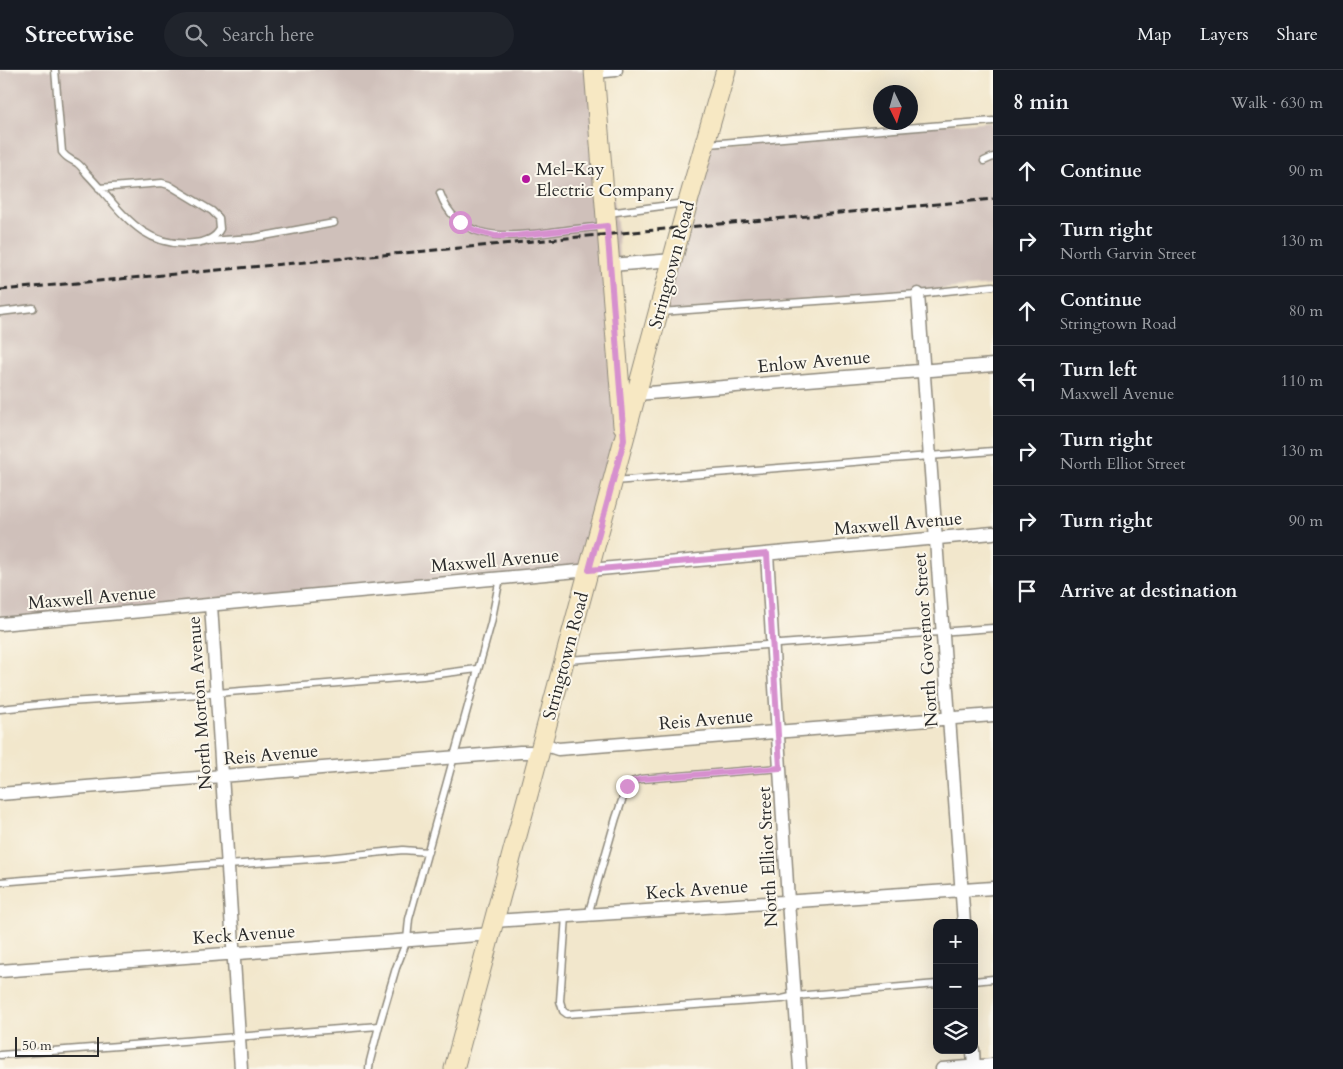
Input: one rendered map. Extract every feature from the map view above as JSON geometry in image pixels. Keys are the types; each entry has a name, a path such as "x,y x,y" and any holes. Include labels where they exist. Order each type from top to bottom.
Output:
{"main road":[{"name":"Stringtown Road","path":"454,1069 688,202 726,70"},
{"path":"594,71 624,440"}],"street":[{"path":"594,71 616,70"},
{"path":"611,265 673,260"},
{"name":"North Governor Street","path":"918,294 964,919"},
{"name":"Enlow Avenue","path":"637,394 993,365"},
{"name":"Maxwell Avenue","path":"0,624 993,533"},
{"name":"North Elliot Street","path":"767,554 800,1069"},
{"name":"North Morton Avenue","path":"211,605 241,1069"},
{"name":"Reis Avenue","path":"543,744 558,750 993,715"},
{"name":"Reis Avenue","path":"0,794 530,752 536,754 537,763"},
{"name":"Keck Avenue","path":"0,971 406,940 566,916 993,888"},
{"path":"973,1054 974,1068"},
{"path":"942,1069 974,1068 993,1065"}],"lane":[{"path":"55,70 62,152 66,159 77,163 120,212 148,236 176,243 200,242 253,238 334,223"},
{"path":"705,144 993,121"},
{"path":"984,161 993,158"},
{"path":"99,188 162,183 176,188 212,210 219,218 220,229 218,234 200,242"},
{"path":"440,193 445,207 460,222 476,231 495,236 513,236 688,202"},
{"path":"659,312 918,294 993,286"},
{"path":"0,312 33,308"},
{"path":"613,481 993,451"},
{"path":"369,1069 379,1026 406,940 408,919 450,774 452,757 491,623 500,578"},
{"path":"565,660 993,628"},
{"path":"0,708 217,693 423,676 478,669"},
{"path":"588,915 616,818 627,786 631,782 656,777 780,768"},
{"path":"0,882 218,864 228,865 326,858 403,850 428,852"},
{"path":"566,916 560,1001 563,1011 567,1014 782,999 795,996 933,984"},
{"path":"978,981 993,979"},
{"path":"0,1055 379,1026"}],"shaded area":[{"path":"0,70 599,70 618,233 624,440 589,570 0,623"},
{"path":"993,121 993,285 659,313 705,144 880,130 918,130 918,127"}],"railway":[{"path":"0,290 993,199"}],"place":[{"name":"Mel-Kay Electric Company","path":"526,179"}],"route":[{"path":"460,222 476,231 495,236 513,236 607,226 624,440 589,570 767,554 780,768 641,779 631,782 627,786"}]}
